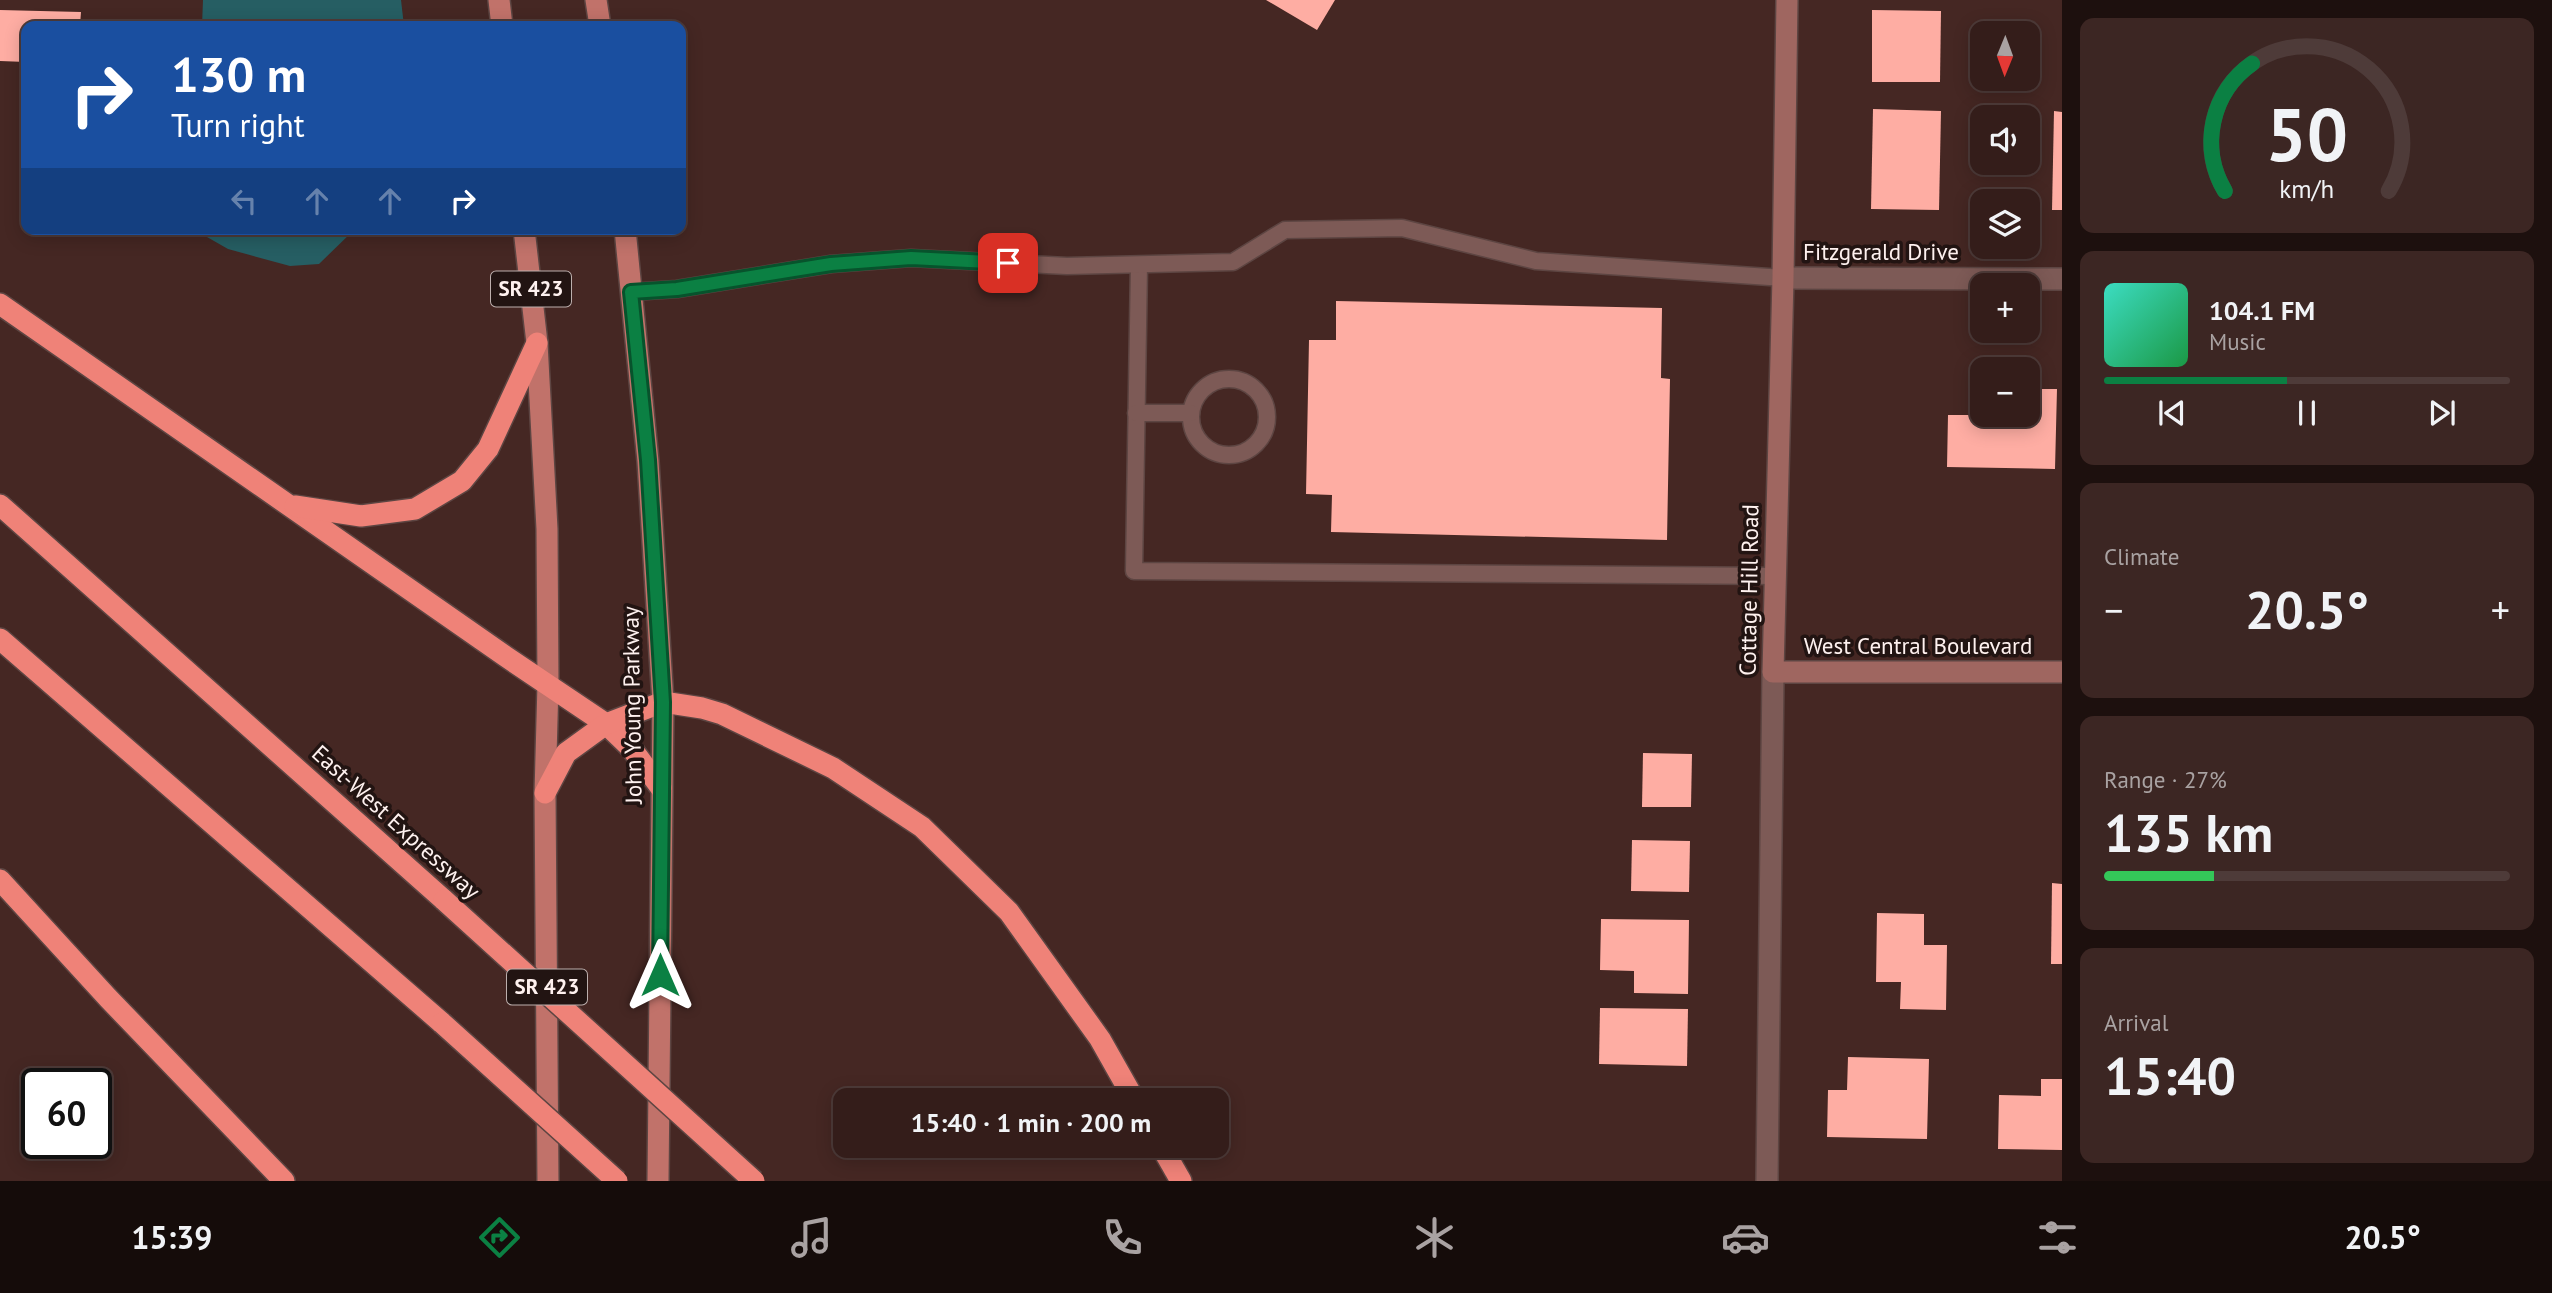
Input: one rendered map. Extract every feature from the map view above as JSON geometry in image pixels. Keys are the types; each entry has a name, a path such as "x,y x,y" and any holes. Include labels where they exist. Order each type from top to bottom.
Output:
{"highway":[{"path":"0,304 606,724 632,749 661,788"},
{"path":"289,505 361,516 401,511 415,509 462,481 488,449 537,344"},
{"name":"East-West Expressway","path":"0,505 444,900 754,1181"},
{"path":"0,639 442,1023 617,1181"},
{"path":"545,793 566,753 606,724 663,702 722,714 832,768 922,827 1009,912 1100,1039 1128,1088"},
{"path":"0,880 108,998 284,1181"},
{"path":"1168,1158 1181,1181"}],"main road":[{"path":"499,0 501,21"},
{"path":"596,0 599,21"},
{"name":"SR 423","path":"525,235 537,344 547,529 548,684 545,793 548,1181"},
{"name":"John Young Parkway","path":"626,235 648,460 663,702 658,1181"}],"street":[{"name":"Cottage Hill Road","path":"1767,1181 1773,672 1787,0"},
{"name":"Fitzgerald Drive","path":"1783,278 2062,279"},
{"name":"West Central Boulevard","path":"1773,672 2062,673"}],"lane":[{"path":"631,292 677,289 831,264 911,258 1068,266 1233,262 1285,230 1402,228 1536,261 1783,278"},
{"path":"1139,265 1133,571 1776,576"},
{"path":"1221,379 1234,379 1246,382 1264,400 1266,426 1261,438 1252,447 1227,455 1215,452 1196,437 1191,426 1191,413 1193,402 1200,391 1221,379"},
{"path":"1136,413 1191,413"}],"water":[{"path":"203,0 401,0 403,21 202,21"},
{"path":"206,235 349,235 319,264 290,266 228,249"}],"building":[{"path":"1266,0 1335,0 1317,30"},
{"path":"0,10 81,12 80,21 21,21 21,62 0,61"},
{"path":"1872,10 1941,11 1940,82 1872,82"},
{"path":"1873,109 1941,111 1939,210 1871,209"},
{"path":"2054,111 2062,112 2062,210 2052,210"},
{"path":"1336,301 1662,308 1661,378 1670,379 1667,540 1331,532 1332,495 1306,494 1309,340 1336,340"},
{"path":"2040,389 2057,389 2055,469 1947,467 1948,415 1970,415 1970,427 2040,427"},
{"path":"1643,753 1692,754 1691,807 1642,807"},
{"path":"1632,840 1690,841 1689,892 1631,891"},
{"path":"2052,883 2062,884 2062,964 2051,964"},
{"path":"1877,913 1924,914 1924,945 1947,945 1946,1010 1900,1009 1901,982 1876,982"},
{"path":"1601,919 1689,920 1688,994 1634,993 1634,971 1600,970"},
{"path":"1600,1008 1688,1009 1687,1066 1599,1064"},
{"path":"1848,1057 1929,1059 1927,1139 1827,1137 1828,1090 1847,1090"},
{"path":"2041,1079 2062,1079 2062,1150 1998,1149 1999,1095 2041,1096"}],"route":[{"path":"660,975 663,702 648,460 631,292 677,289 831,264 911,258 1008,263"}]}
